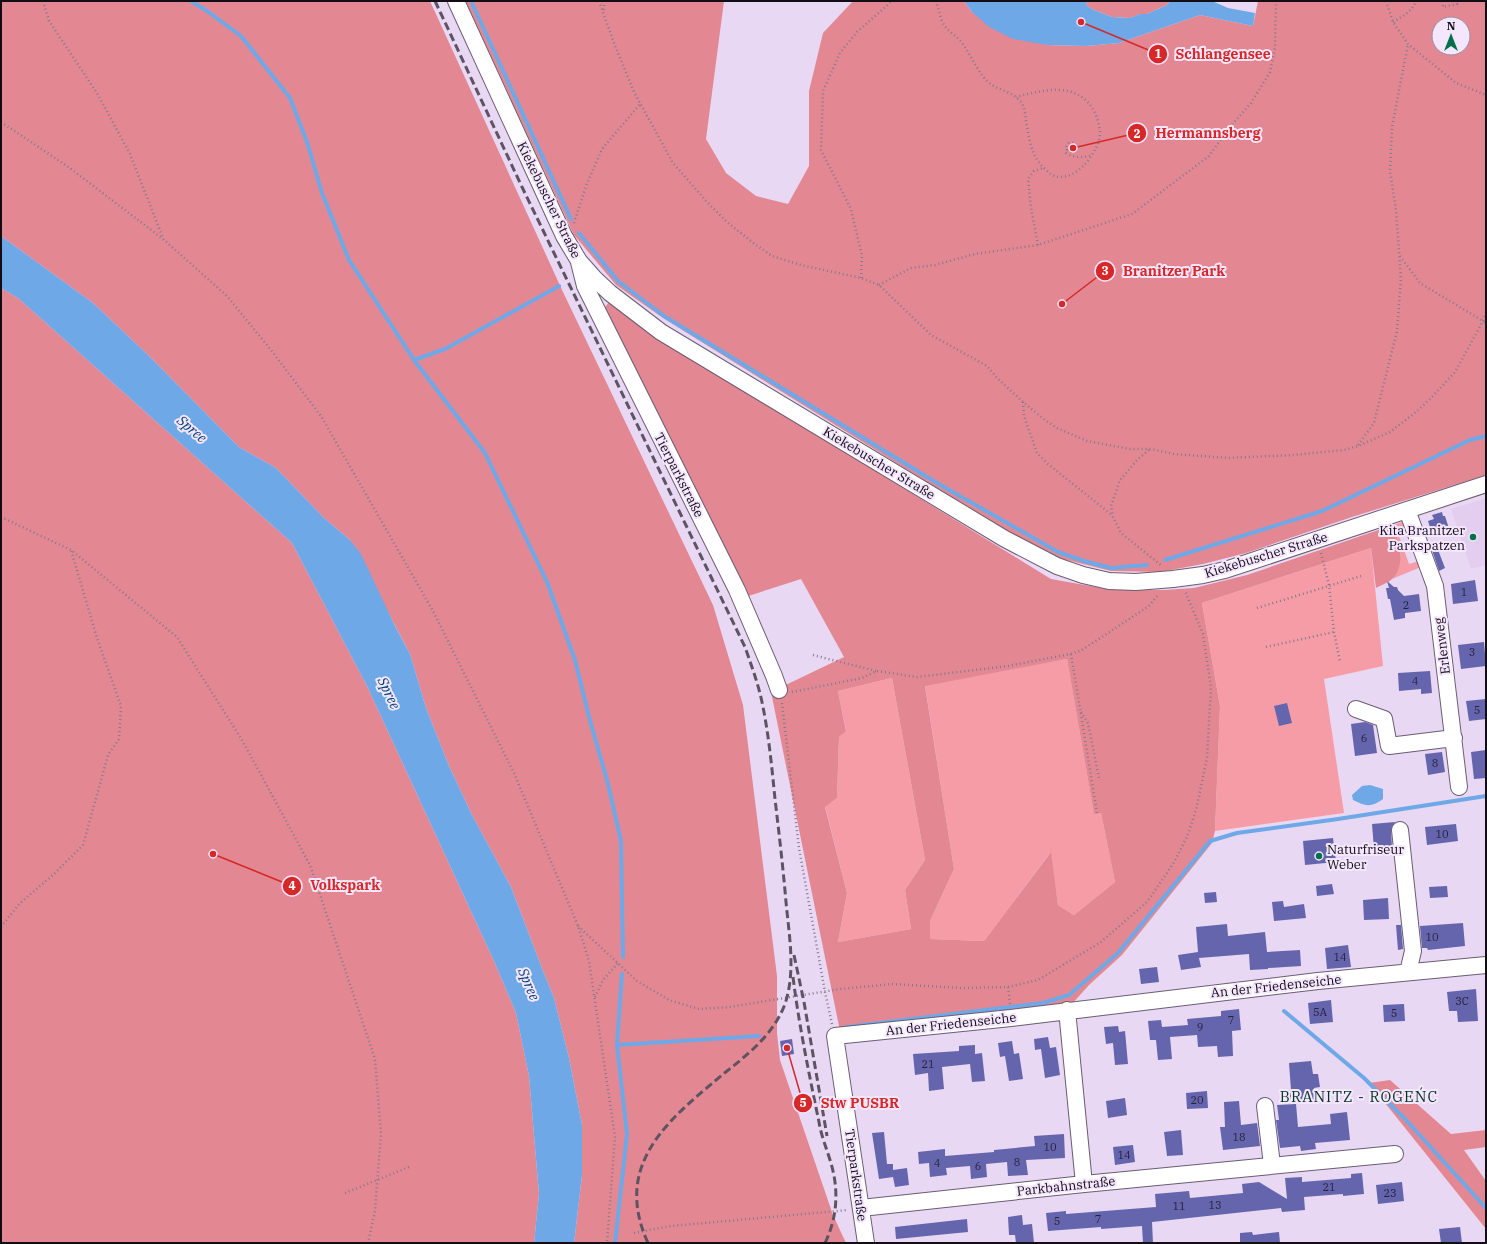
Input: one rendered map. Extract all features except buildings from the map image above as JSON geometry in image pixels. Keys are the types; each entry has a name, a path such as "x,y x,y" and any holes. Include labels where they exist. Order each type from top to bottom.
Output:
{"street":[{"name":"Kiekebuscher Straße","path":"456,1 564,236 579,261 610,293 661,332 1005,539 1057,566 1083,575 1109,581 1136,582 1204,575 1247,564 1486,484"},
{"name":"Tierparkstraße","path":"579,261 585,286 737,590 779,690"},
{"name":"Erlenweg","path":"1407,510 1435,586 1459,787"},
{"path":"1356,709 1384,719 1389,746 1454,738"},
{"path":"1400,830 1413,951 1408,972"},
{"name":"An der Friedenseiche","path":"835,1036 1012,1018 1067,1010 1318,981 1486,964"},
{"path":"1067,1010 1084,1184"},
{"name":"Tierparkstraße","path":"835,1036 866,1243"},
{"path":"1265,1106 1272,1166"},
{"name":"Parkbahnstraße","path":"861,1208 1084,1184 1394,1154"}],"path":[{"path":"43,1 49,21 97,93 130,154 163,239"},
{"path":"599,1 634,92 673,163 707,202 727,222 772,256 784,261 861,278 879,285 931,335 987,366 1022,402 1057,428 1087,441 1130,450 1151,450 1174,454 1228,458 1293,455 1344,450 1358,446 1390,432 1416,412 1433,396 1455,372 1486,313"},
{"path":"604,1 604,14"},
{"path":"861,278 862,256 851,209 821,150 823,91 840,53 857,32 892,1"},
{"path":"935,1 941,20 947,29 961,42 980,73 989,82 1016,97 1021,102 1025,109 1032,148 1036,157 1044,168 1053,176 1065,177 1080,170 1100,140 1100,126 1096,113 1084,98 1072,91 1054,90 1016,97"},
{"path":"879,285 911,268 936,265 975,254 1038,245 1132,214 1209,156 1229,128 1251,103 1270,72 1275,48 1276,1"},
{"path":"1386,1 1393,22 1408,44 1456,83 1486,95"},
{"path":"1393,22 1414,8 1416,1"},
{"path":"1442,1 1443,7 1457,4 1456,1"},
{"path":"1358,446 1374,423 1397,331 1402,279 1396,210 1390,171 1392,127 1408,44"},
{"path":"564,236 573,225 586,186 602,149 641,103"},
{"path":"1,122 67,166 163,239 227,296 271,350 321,416 433,611 514,773 578,926 589,961 615,1137 606,1243"},
{"path":"1067,149 1066,153 1069,155 1081,157 1092,154"},
{"path":"1038,245 1031,208 1028,179 1034,171 1044,168"},
{"path":"1400,255 1420,283 1486,324"},
{"path":"1022,402 1024,416 1037,453 1048,464 1113,517"},
{"path":"1151,450 1138,459 1120,480 1112,506 1113,517 1121,533 1162,566"},
{"path":"1,517 71,550 177,637 242,740 310,865 376,1059 380,1134 375,1211 368,1243"},
{"path":"1319,547 1329,586 1334,632 1340,662"},
{"path":"1,927 19,904 54,874 83,845 108,755 119,739 121,706 97,638 71,550"},
{"path":"1257,608 1361,576"},
{"path":"578,926 637,981 669,1000 700,1009 729,1007 825,992 892,984 962,988 1008,987 1038,980 1101,942 1147,902 1173,864 1187,837 1196,810 1207,758 1211,687 1203,634 1186,592 1181,586"},
{"path":"813,656 877,671 917,678 1008,666 1071,654 1082,650 1149,606 1160,590"},
{"path":"1266,647 1334,632"},
{"path":"1071,654 1097,813"},
{"path":"835,1036 825,992 799,848 783,711 779,690 791,692 862,678 877,671"},
{"path":"1080,712 1088,723 1099,778"},
{"path":"594,998 603,980 618,963"},
{"path":"1008,987 1010,1002"},
{"path":"791,997 792,1001"},
{"path":"345,1193 410,1168"},
{"path":"634,1234 671,1226 835,1212 861,1208"}],"shaded area":[{"path":"1,1 430,1 563,292 713,605 743,705 777,976 777,1033 780,1060 833,1215 846,1243 574,1243 582,1175 582,1125 569,1058 554,998 511,887 472,815 449,766 426,708 410,654 350,540 324,518 276,468 239,447 149,356 93,303 1,236"},
{"path":"465,1 724,1 706,139 726,173 756,196 788,204 809,166 809,91 823,33 853,1 964,1 972,12 1047,45 1086,46 1119,43 1200,15 1253,26 1258,1 1486,1 1486,475 1352,517 1246,553 1203,564 1160,572 1111,571 1059,558 995,524 663,318 616,285 574,235"},
{"path":"1086,1 1170,1 1167,5 1147,14 1140,14 1130,18 1112,17 1087,6"},
{"path":"1,288 18,298 292,543 367,686 494,961 516,1013 529,1076 539,1194 534,1243 1,1243"},
{"path":"609,302 645,329 1051,579 1107,589 1164,590 1194,588 1247,575 1393,525 1399,545 1399,567 1397,573 1392,579 1376,588 1371,548 1202,603 1220,706 1215,831 1212,843 1122,955 1089,985 1071,1005 840,1031 771,692 844,657 801,579 736,600 603,310","holes":["1067,659 1094,814 1101,813 1115,882 1074,915 1058,905 1051,852 984,941 930,939 930,921 954,869 925,686","892,678 925,860 905,890 911,929 838,942 847,893 825,807 837,798 839,737 846,731 838,691"]},
{"name":"Kita Branitzer Parkspatzen","path":"1486,498 1486,565 1471,569 1451,509"},
{"path":"1405,521 1407,526 1397,530 1409,564 1419,561 1421,567 1392,579 1399,567 1400,548 1393,525"},
{"path":"1371,548 1383,666 1324,679 1344,813 1215,831 1220,706 1202,603"},
{"path":"1067,659 1094,813 1101,813 1115,882 1074,915 1058,905 1050,853 984,941 930,939 930,921 954,869 925,685"},
{"path":"892,678 925,860 905,890 911,929 838,942 847,893 825,806 837,798 839,737 846,730 838,691"},
{"path":"1390,1080 1451,1134 1486,1130 1486,1147 1464,1150 1486,1181 1486,1229 1369,1083"}],"water":[{"path":"964,1 1086,1 1087,6 1112,17 1130,18 1140,14 1147,14 1167,5 1170,1 1212,1 1228,8 1255,13 1253,26 1200,15 1119,43 1086,46 1047,45 1013,39 989,27 972,12"},
{"name":"Spree","path":"1,236 93,303 149,356 239,447 276,468 324,518 350,540 361,554 410,654 426,708 449,766 472,815 511,887 554,998 569,1058 582,1125 582,1175 574,1243 534,1243 539,1194 529,1076 516,1013 494,961 367,686 292,543 18,298 1,288"},
{"path":"1370,785 1383,789 1383,799 1371,805 1361,804 1353,800 1352,795 1362,786"}],"waterway":[{"path":"191,1 241,36 290,98 307,142 322,193 349,260 414,360 485,453 547,582 575,660 608,784 621,841 623,957"},
{"path":"471,1 571,219"},
{"path":"579,233 618,281 664,316 937,483 1058,552 1111,568 1147,565"},
{"path":"414,360 445,349 559,286"},
{"path":"1165,560 1322,511 1470,440 1486,436"},
{"path":"846,1027 1043,1003 1069,995 1118,953 1210,841 1237,833 1486,796"},
{"path":"615,1243 627,1134 617,1045 622,974"},
{"path":"1284,1011 1364,1078 1405,1119 1486,1208"},
{"path":"617,1045 759,1036"}],"railway":[{"path":"435,1 522,187 745,647 761,699 769,741 791,953 790,979 785,1004 775,1024 761,1041 745,1057 686,1106 668,1124 653,1144 642,1165 637,1188 639,1214 648,1243"},
{"path":"794,955 804,1002 827,1136"},
{"path":"793,977 801,1031 820,1127 835,1181 835,1212 833,1223 825,1243"}],"place":[{"name":"Schlangensee","path":"1081,22"},
{"name":"Hermannsberg","path":"1073,148"},
{"name":"Branitzer Park","path":"1062,304"},
{"name":"Kita Branitzer Parkspatzen","path":"1473,537"},
{"name":"Volkspark","path":"213,854"},
{"name":"Naturfriseur Weber","path":"1319,856"},
{"name":"Stw PUSBR","path":"787,1048"}],"district":[{"name":"BRANITZ - ROGEŃC","path":"1359,1096"}]}
